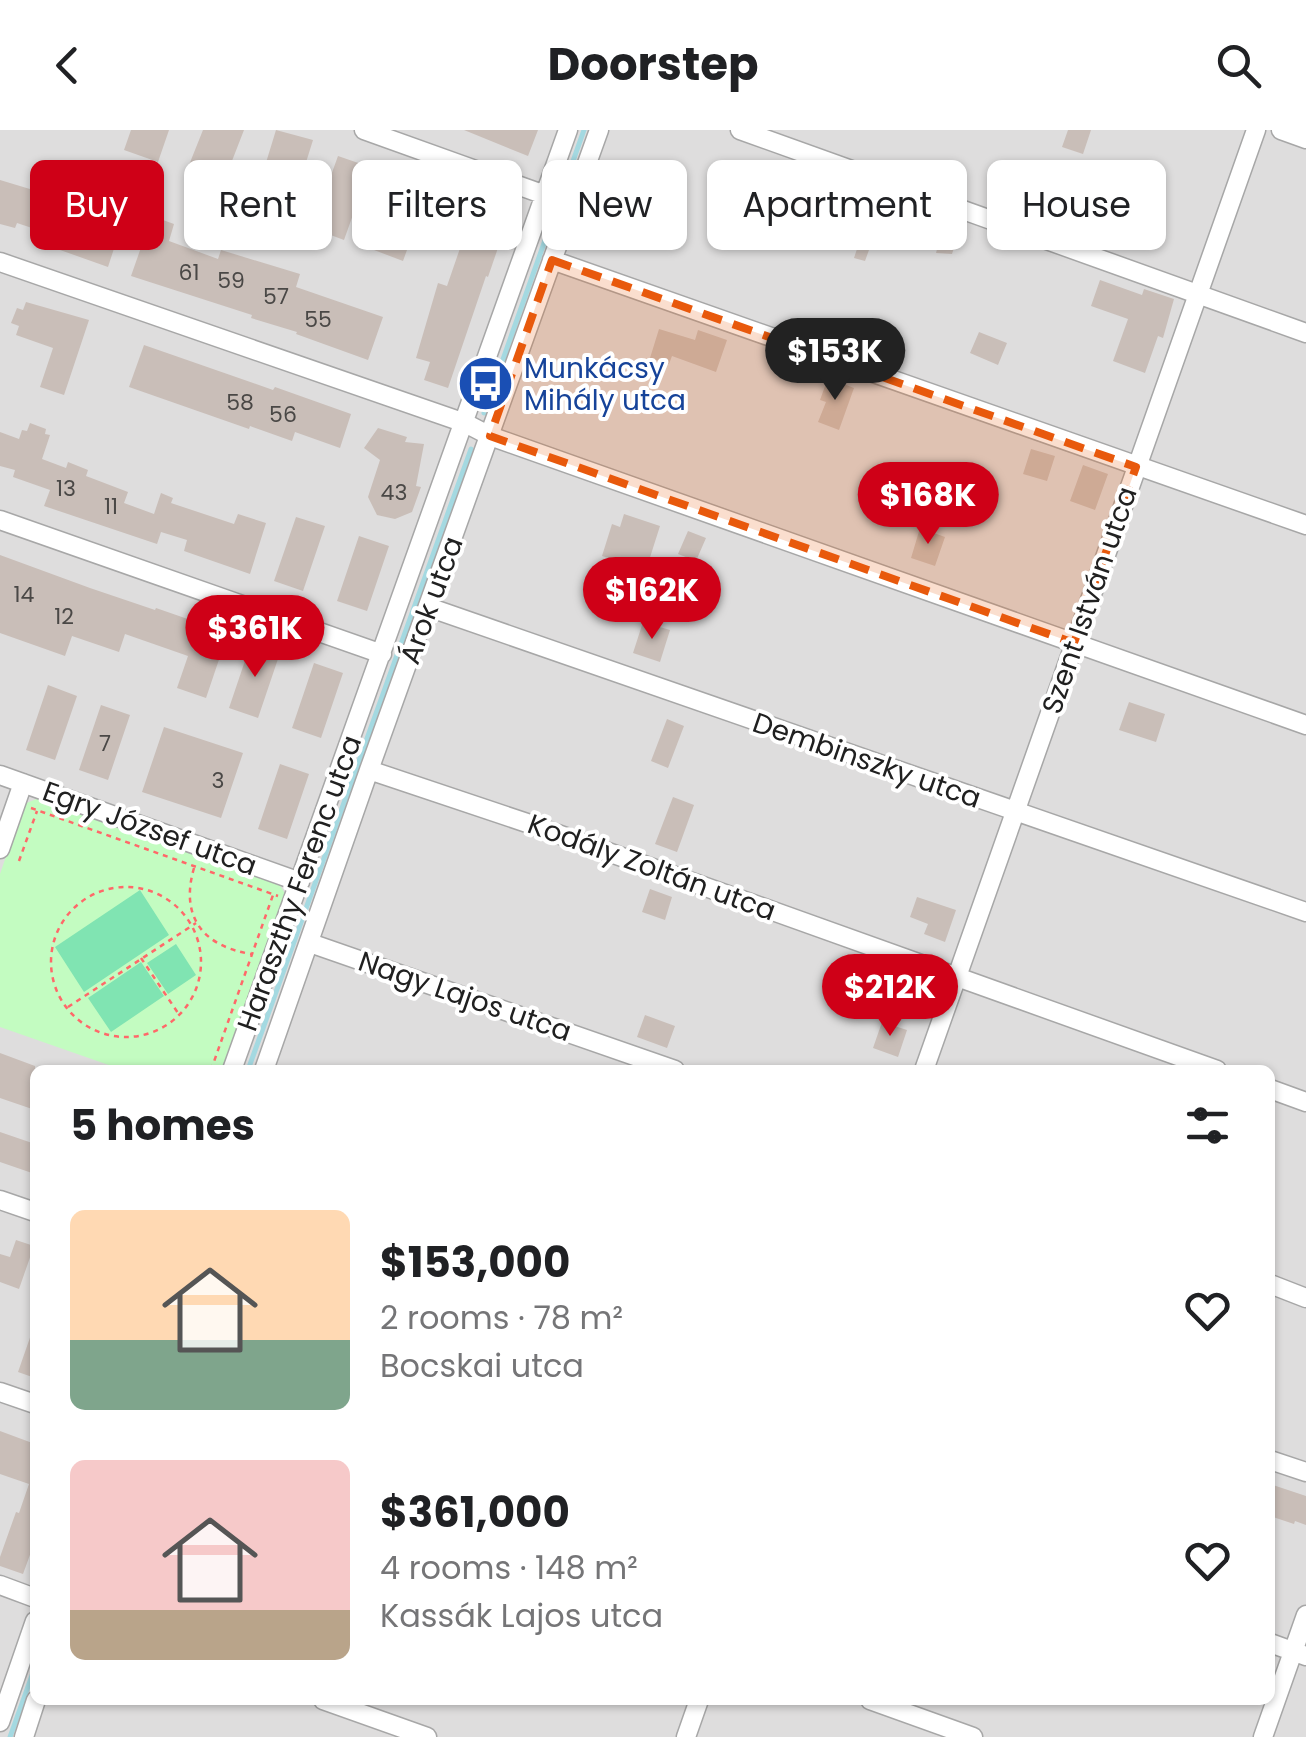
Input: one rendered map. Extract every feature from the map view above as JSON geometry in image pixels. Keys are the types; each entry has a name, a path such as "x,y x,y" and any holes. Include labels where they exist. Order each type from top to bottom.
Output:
{"street":[{"path":"364,130 542,194"},
{"name":"Haraszthy Ferenc utca","path":"557,160 568,130"},
{"name":"Árok utca","path":"266,1065 599,130"},
{"path":"740,130 1306,333"},
{"name":"Szent István utca","path":"926,1065 1256,130"},
{"path":"1281,130 1306,139"},
{"name":"Haraszthy Ferenc utca","path":"234,1065 542,204"},
{"path":"552,260 1306,525"},
{"path":"0,262 465,423 490,436 1306,725"},
{"path":"0,520 382,654"},
{"name":"Dembinszky utca","path":"428,607 1306,912"},
{"name":"Kodály Zoltán utca","path":"368,770 1203,1065"},
{"name":"Egry József utca","path":"0,775 300,882"},
{"path":"0,849 23,783"},
{"name":"Nagy Lajos utca","path":"310,943 662,1065"},
{"path":"1275,1091 1306,1102"},
{"path":"0,1200 30,1210"},
{"path":"1275,1286 1306,1298"},
{"path":"0,1392 30,1402"},
{"path":"1275,1462 1306,1472"},
{"path":"0,1585 30,1596"},
{"path":"1263,1737 1299,1654 1306,1615"},
{"path":"0,1722 30,1635"},
{"path":"1275,1646 1299,1654"},
{"path":"24,1737 34,1705"},
{"path":"337,1705 427,1737"},
{"path":"686,1737 697,1705"},
{"path":"884,1705 973,1737"}],"path":[{"path":"19,861 45,791"},
{"path":"16,803 293,902"},
{"path":"194,866 188,899 194,924 200,951 200,972 193,996 179,1014 156,1030 140,1036 122,1036 88,1026 67,1008 53,980 52,951 61,925 83,901 110,889 140,888 166,898 194,924 205,934 216,943 252,954"},
{"path":"213,1065 280,875"},
{"path":"67,1008 194,924"},
{"path":"141,958 179,1014"}],"highlighted area":[{"path":"552,260 1136,467 1074,643 490,436"}],"shaded area":[{"path":"0,130 1306,130 1306,1737 0,1737"}],"green space":[{"path":"39,798 278,882 287,897 229,1065 109,1065 0,1027 0,874 24,804"},
{"path":"140,890 169,935 84,992 55,947"},
{"path":"176,944 196,975 168,994 147,963"},
{"path":"141,962 164,996 111,1032 88,998"}],"building":[{"path":"131,130 169,130 159,160 124,150"},
{"path":"203,130 244,130 232,160 191,160"},
{"path":"276,130 313,140 307,160 267,160"},
{"path":"464,130 538,130 528,156"},
{"path":"1068,130 1091,130 1083,154 1062,147"},
{"path":"338,156 352,161 352,218 344,240 332,236 332,173"},
{"path":"0,180 30,189 30,227 0,224"},
{"path":"164,220 174,224 169,241 184,250 218,259 221,250 300,274 296,287 383,317 368,360 251,318 252,315 131,276 140,250 164,250"},
{"path":"60,250 114,250 108,267"},
{"path":"374,250 407,250 403,261"},
{"path":"459,250 497,250 448,388 424,380 430,362 416,358 438,283 447,286"},
{"path":"857,250 869,250 865,261 854,258"},
{"path":"1100,280 1142,295 1144,289 1174,299 1163,338 1158,336 1145,373 1113,361 1128,319 1091,306"},
{"path":"26,302 89,320 64,395 40,387 53,348 16,335 19,326 11,323 17,308 23,310"},
{"path":"659,329 695,340 698,330 727,340 716,372 672,356 669,364 650,358"},
{"path":"979,332 1007,343 998,365 970,353"},
{"path":"144,345 351,414 340,448 295,432 292,441 250,426 249,429 129,387"},
{"path":"828,378 854,388 839,430 818,422 826,402 820,400"},
{"path":"30,423 46,429 45,434 50,435 42,459 66,468 68,462 88,470 86,476 128,492 124,503 154,514 161,493 173,498 171,503 234,524 238,514 266,523 250,574 184,551 187,540 161,532 157,544 44,506 50,490 13,477 15,470 0,466 0,432 19,439"},
{"path":"378,428 407,437 405,442 424,444 416,486 421,487 412,512 395,519 377,515 368,497 380,460 364,448"},
{"path":"1031,449 1055,456 1047,481 1023,474"},
{"path":"1083,465 1108,474 1095,510 1070,501"},
{"path":"624,514 660,526 646,570 602,556 612,524 620,527"},
{"path":"296,517 325,526 303,591 274,581"},
{"path":"920,528 945,537 935,566 911,558"},
{"path":"688,531 706,538 696,561 678,554"},
{"path":"359,536 389,546 367,611 337,601"},
{"path":"0,555 228,633 206,698 177,688 188,656 125,634 119,652 72,636 65,656 0,633"},
{"path":"643,622 670,630 660,662 633,653"},
{"path":"251,643 280,653 258,718 229,708"},
{"path":"314,663 343,673 321,738 292,728"},
{"path":"48,685 77,696 55,760 26,750"},
{"path":"1129,702 1165,714 1156,742 1119,730"},
{"path":"101,705 130,715 108,780 79,770"},
{"path":"667,719 684,726 668,768 651,761"},
{"path":"164,727 243,753 221,818 142,792"},
{"path":"280,764 309,774 287,839 258,829"},
{"path":"673,797 694,805 677,852 655,844"},
{"path":"650,889 672,897 665,920 642,912"},
{"path":"917,897 956,910 945,942 924,934 928,924 910,917"},
{"path":"645,1015 675,1026 667,1048 637,1037"},
{"path":"882,1022 907,1030 898,1057 873,1048"},
{"path":"0,1053 32,1065 30,1108 0,1098"},
{"path":"0,1132 30,1142 30,1172 0,1162"},
{"path":"16,1240 30,1245 30,1257 19,1289 0,1282 0,1254 10,1257"},
{"path":"30,1338 30,1376 18,1372"},
{"path":"0,1431 30,1442 30,1555 23,1574 0,1566 0,1557 29,1484 0,1474"},
{"path":"1275,1486 1306,1496 1306,1525 1295,1521 1294,1524 1275,1518"}],"waterway":[{"path":"484,413 584,130"},
{"path":"250,1065 471,449"},
{"path":"10,1737 30,1681"}],"place":[{"name":"Munkácsy Mihály utca","path":"485,384"}]}
